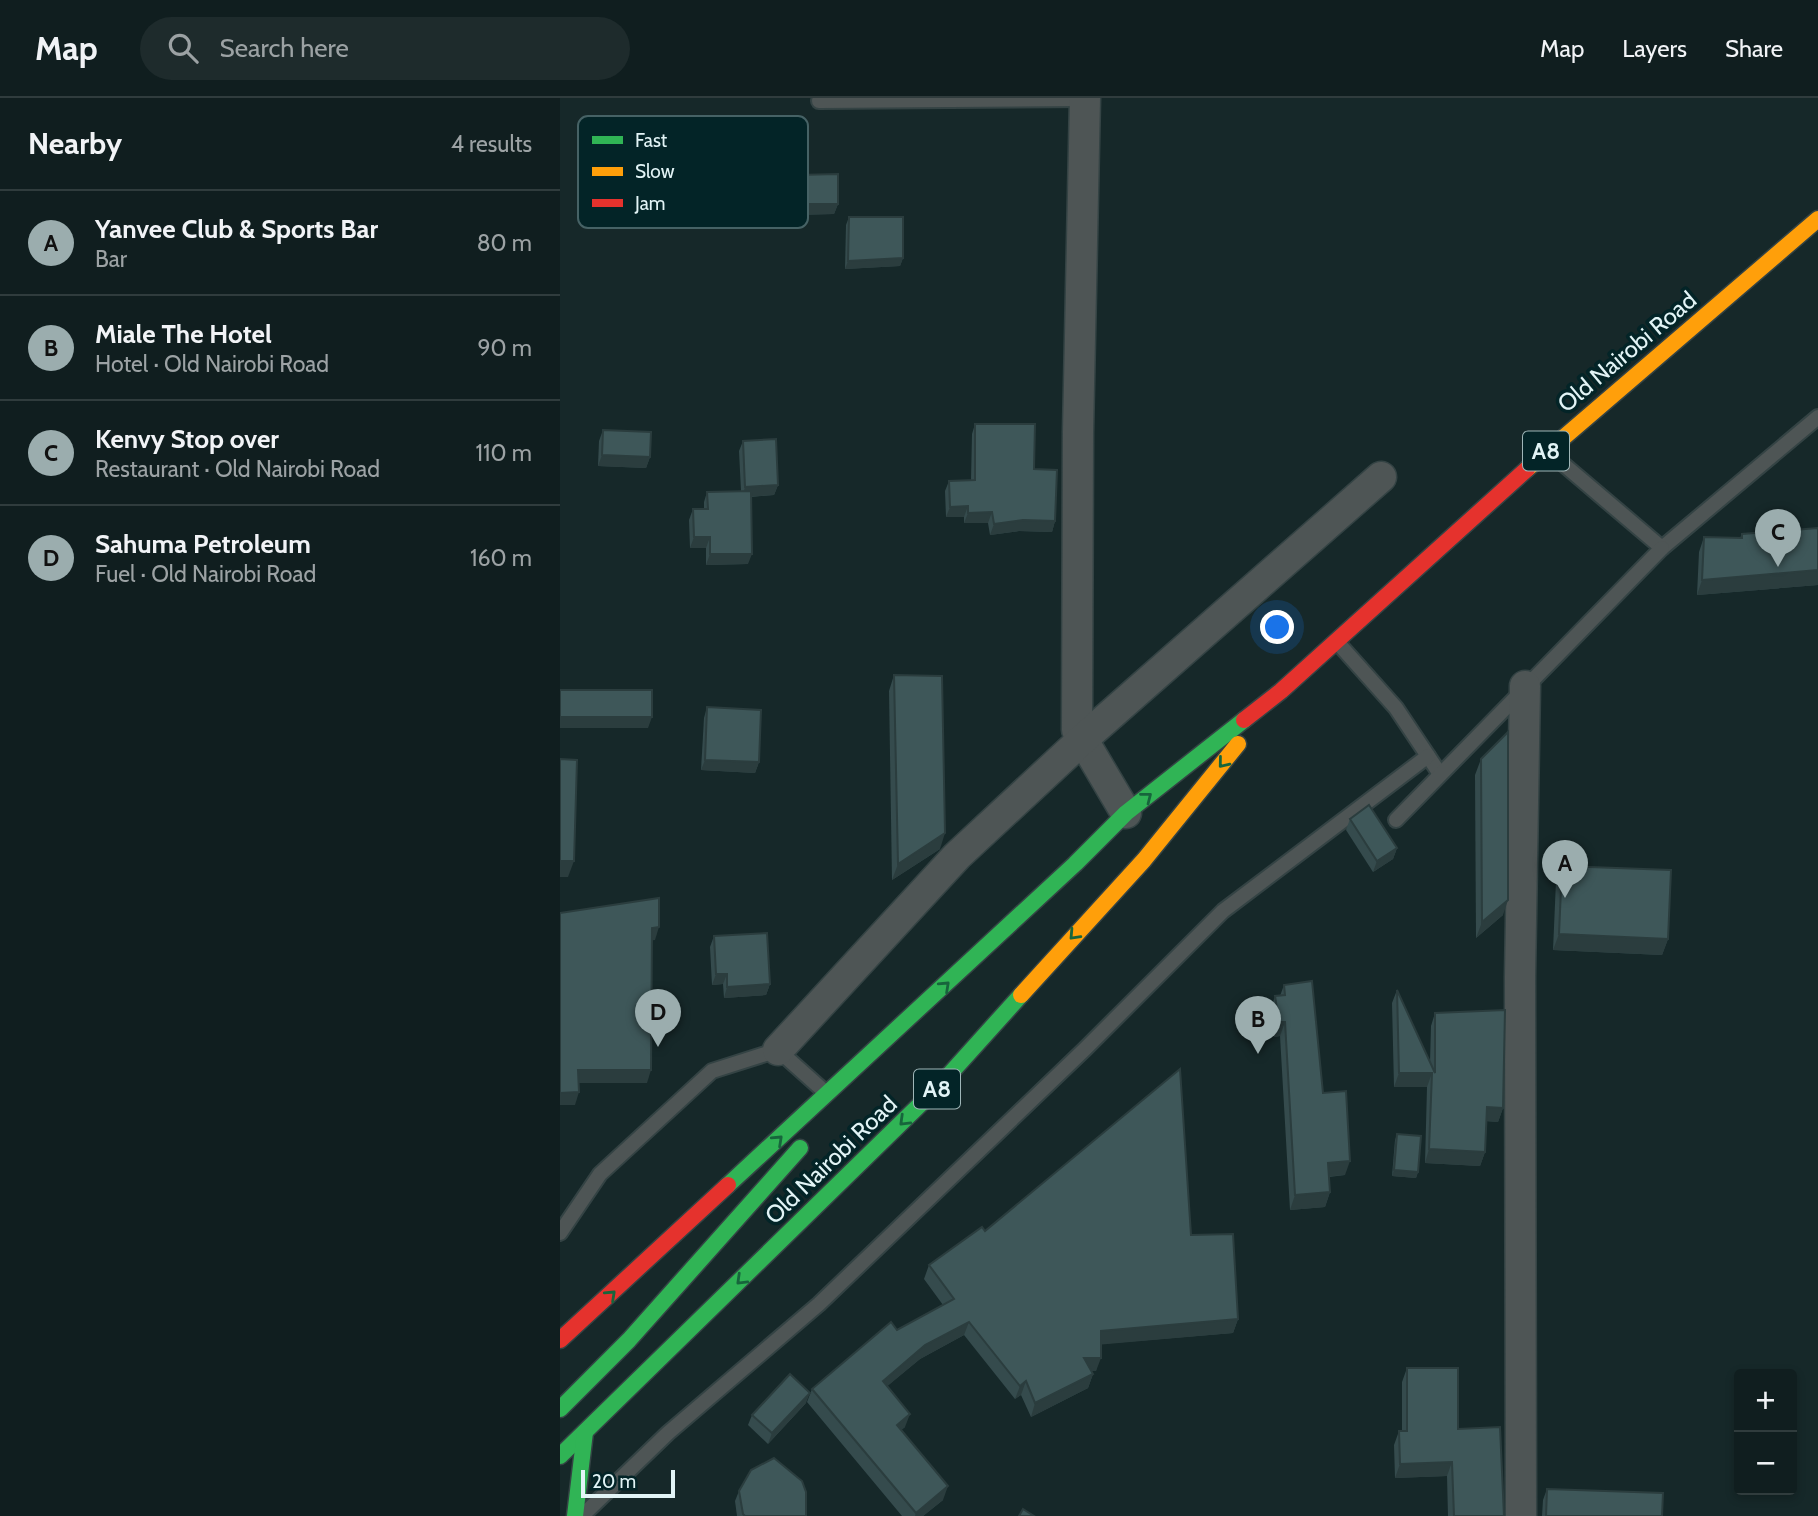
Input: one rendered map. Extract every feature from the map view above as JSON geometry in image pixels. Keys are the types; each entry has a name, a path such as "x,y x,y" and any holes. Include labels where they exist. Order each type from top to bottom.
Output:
{"highway":[{"name":"Old Nairobi Road","path":"560,1340 899,1029 1126,813 1281,691 1547,450 1818,219"},
{"name":"Old Nairobi Road","path":"560,1456 939,1086 1144,860 1281,691"},
{"path":"560,1409 629,1340 817,1128 899,1029"},
{"path":"576,1516 585,1432"}],"street":[{"path":"1085,99 1078,473 1077,730 1126,813"},
{"path":"778,1050 957,856 1083,739 1381,477"},
{"path":"1521,1516 1520,1060 1525,686"}],"lane":[{"path":"819,101 1085,99"},
{"path":"1797,237 1818,245"},
{"path":"1395,820 1662,548 1818,417"},
{"path":"1547,450 1662,548"},
{"path":"1337,641 1396,708 1440,774"},
{"path":"583,1516 668,1433 819,1304 1075,1059 1223,911 1428,756"},
{"path":"560,1233 600,1174 712,1071 778,1050 828,1094"}],"building":[{"path":"838,174 838,204 808,204 808,175"},
{"path":"849,217 903,217 903,258 848,261"},
{"path":"975,424 1035,424 1034,469 1057,470 1055,521 1023,520 994,524 992,512 968,513 968,506 950,507 949,481 975,480"},
{"path":"603,430 651,432 650,457 602,455"},
{"path":"776,439 778,485 745,487 743,441"},
{"path":"751,491 752,554 710,554 710,537 694,537 693,509 708,509 707,492"},
{"path":"1818,528 1818,570 1702,580 1704,537 1742,538 1742,534"},
{"path":"894,675 942,676 945,833 898,864"},
{"path":"560,690 652,690 652,717 560,717"},
{"path":"707,707 761,710 759,762 705,760"},
{"path":"1508,732 1508,900 1482,922 1481,759"},
{"path":"560,759 577,760 574,861 560,861"},
{"path":"1369,805 1397,848 1377,861 1350,819"},
{"path":"1562,866 1671,870 1668,939 1559,934"},
{"path":"659,898 659,927 652,928 651,1070 578,1070 579,1092 560,1093 560,913"},
{"path":"767,933 770,984 727,987 727,974 716,974 714,936"},
{"path":"1312,981 1323,1093 1346,1091 1350,1161 1328,1163 1330,1192 1295,1195 1285,1022 1279,1022 1275,996 1285,995 1284,985"},
{"path":"1397,990 1435,1073 1435,1013 1505,1010 1503,1108 1487,1107 1485,1152 1429,1149 1432,1073 1399,1073"},
{"path":"1180,1069 1191,1235 1233,1234 1238,1319 1101,1331 1101,1358 1084,1358 1093,1374 1035,1403 1026,1381 1020,1386 969,1322 925,1345 883,1381 910,1414 897,1425 948,1486 916,1513 812,1389 891,1322 897,1330 954,1299 929,1265 982,1227 985,1231"},
{"path":"1397,1134 1421,1136 1418,1172 1394,1170"},
{"path":"1407,1368 1458,1368 1458,1429 1500,1427 1504,1516 1454,1516 1452,1462 1400,1464 1399,1431 1407,1431"},
{"path":"790,1374 810,1393 772,1433 752,1415"},
{"path":"774,1458 802,1481 806,1492 806,1516 743,1514 739,1491 751,1470"},
{"path":"1547,1489 1663,1493 1662,1516 1546,1516"},
{"path":"1023,1509 1034,1516 1019,1516"}],"traffic: fast":[{"path":"728,1185 1075,864 1126,813 1244,720"},
{"path":"560,1456 939,1086 1021,995"},
{"path":"560,1409 629,1340 800,1148"},
{"path":"575,1516 585,1432"}],"traffic: slow":[{"path":"1527,469 1818,219"},
{"path":"1021,995 1144,860 1238,744"}],"traffic: jam":[{"path":"1244,720 1281,691 1527,469"},
{"path":"560,1340 728,1185"}],"place":[{"name":"Kenvy Stop over","path":"1778,567"},
{"name":"Yanvee Club & Sports Bar","path":"1565,898"},
{"name":"Sahuma Petroleum","path":"658,1047"},
{"name":"Miale The Hotel","path":"1258,1054"}]}
